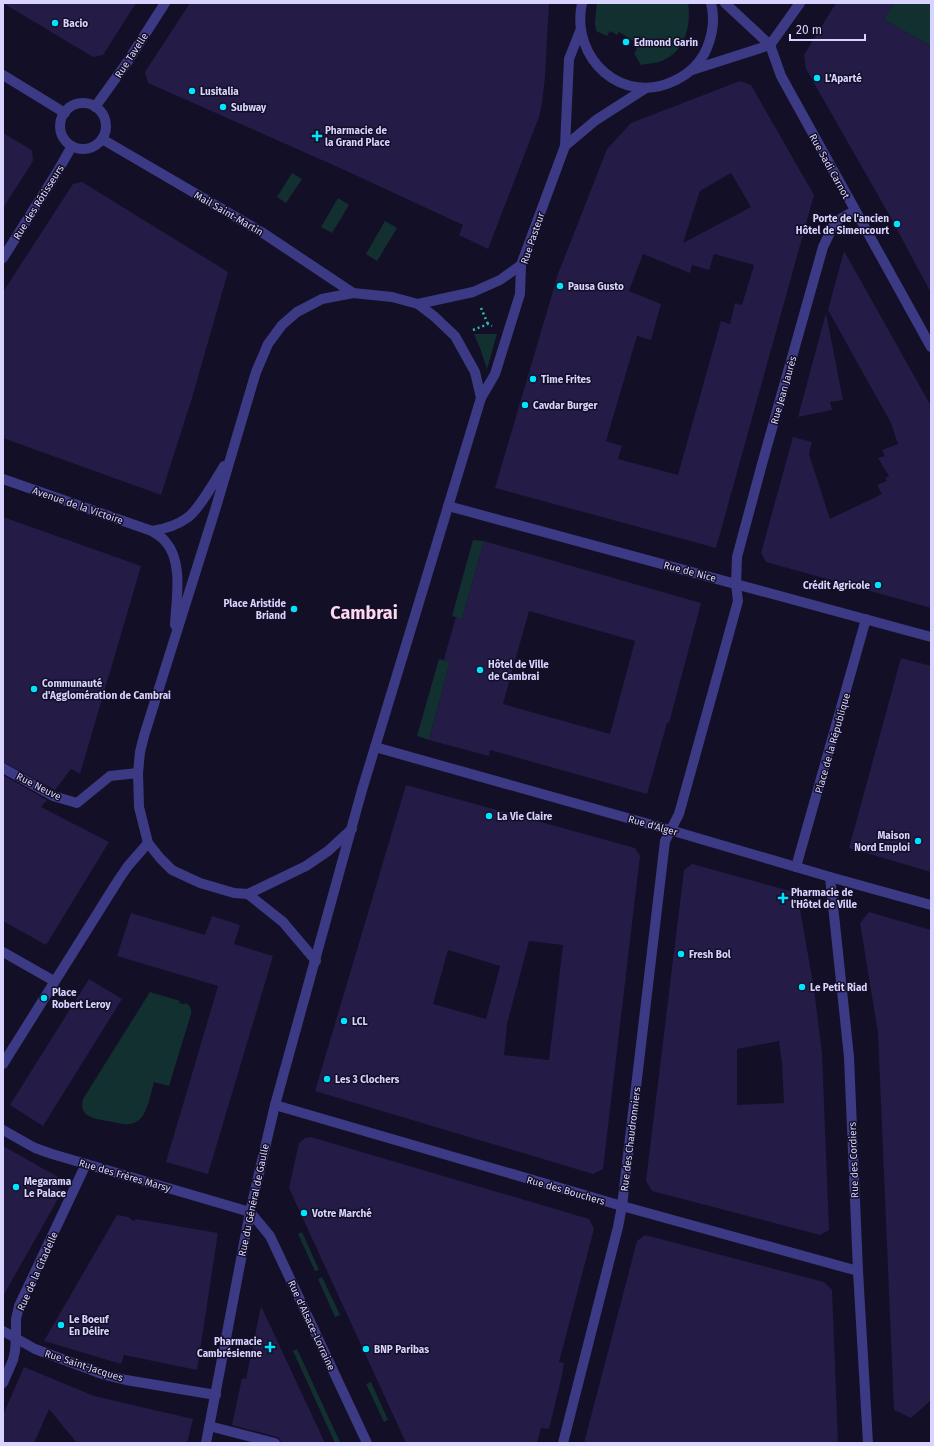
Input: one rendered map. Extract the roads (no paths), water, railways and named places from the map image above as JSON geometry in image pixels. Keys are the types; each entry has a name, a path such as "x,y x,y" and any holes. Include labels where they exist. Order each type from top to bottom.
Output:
{"street":[{"name":"Rue Tavelle","path":"95,107 126,64 165,3"},
{"path":"582,3 580,14 580,31 590,56 603,71 620,82 646,88 670,83 692,70 770,45 800,3"},
{"path":"692,70 704,55 712,37 714,23 711,3"},
{"path":"726,3 770,45"},
{"path":"565,146 570,58 580,31"},
{"name":"Rue Sadi Carnot","path":"770,45 781,76 854,211 931,347"},
{"path":"3,75 65,113"},
{"path":"565,146 596,120 646,88"},
{"path":"89,104 95,107 101,112 106,125 102,138 99,143 88,149 72,146 62,135 61,127 65,113 76,105 89,104"},
{"name":"Mail Saint-Martin","path":"102,138 263,232 353,293"},
{"name":"Rue des Rôtisseurs","path":"3,258 72,146"},
{"name":"Rue Pasteur","path":"480,398 495,374 520,294 521,265 565,146"},
{"name":"Rue Jean Jaurès","path":"736,584 737,557 823,247 834,222 854,211"},
{"path":"418,304 473,292 500,280 521,265"},
{"path":"316,961 375,747 480,398 475,372 455,336 435,317 418,304 392,297 353,293 322,300 297,312 282,325 268,344 256,372 144,736 140,752 138,773 139,807 148,844 172,870 200,883 234,893 248,894 306,866 328,851 352,829"},
{"path":"152,531 167,528 188,518 204,498 231,455"},
{"name":"Avenue de la Victoire","path":"3,479 152,531"},
{"name":"Rue de Nice","path":"448,506 931,637"},
{"path":"152,531 165,541 176,562 178,585 173,643"},
{"path":"670,830 679,814 738,601 736,584"},
{"name":"Place de la République","path":"796,868 866,619"},
{"name":"Rue d'Alger","path":"375,747 670,830 830,878 931,905"},
{"name":"Rue Neuve","path":"3,768 53,796 77,803 110,776 138,773"},
{"name":"Rue des Chaudronniers","path":"563,1443 622,1206 665,841 670,830"},
{"path":"3,1064 128,866 148,844"},
{"name":"Rue des Cordiers","path":"830,878 849,1058 858,1271 868,1443"},
{"path":"248,894 283,922 316,961"},
{"path":"3,952 54,981"},
{"name":"Rue du Général de Gaulle","path":"206,1443 250,1212 275,1105 316,961"},
{"name":"Rue des Bouchers","path":"275,1105 622,1206 858,1271"},
{"name":"Rue des Frères Marsy","path":"3,1130 35,1148 250,1212"},
{"name":"Rue de la Citadelle","path":"3,1383 12,1360 16,1338 16,1319 19,1306 86,1164"},
{"name":"Rue d'Alsace-Lorraine","path":"250,1212 270,1236 367,1443"},
{"name":"Rue Saint-Jacques","path":"3,1331 35,1349 105,1375 216,1395"},
{"path":"209,1426 275,1443"}],"place":[{"name":"Bacio","path":"55,23"},
{"name":"Edmond Garin","path":"626,42"},
{"name":"L’Aparté","path":"817,78"},
{"name":"Lusitalia","path":"192,91"},
{"name":"Subway","path":"223,107"},
{"name":"Pharmacie de la Grand Place","path":"317,136"},
{"name":"Porte de l'ancien Hôtel de Simencourt","path":"897,224"},
{"name":"Pausa Gusto","path":"560,286"},
{"name":"Time Frites","path":"533,379"},
{"name":"Cavdar Burger","path":"525,405"},
{"name":"Crédit Agricole","path":"878,585"},
{"name":"Place Aristide Briand","path":"294,609"},
{"name":"Hôtel de Ville de Cambrai","path":"480,670"},
{"name":"Communauté d'Agglomération de Cambrai","path":"34,689"},
{"name":"La Vie Claire","path":"489,816"},
{"name":"Maison Nord Emploi","path":"918,841"},
{"name":"Pharmacie de l'Hôtel de Ville","path":"783,898"},
{"name":"Fresh Bol","path":"681,954"},
{"name":"Le Petit Riad","path":"802,987"},
{"name":"Place Robert Leroy","path":"44,998"},
{"name":"LCL","path":"344,1021"},
{"name":"Les 3 Clochers","path":"327,1079"},
{"name":"Megarama Le Palace","path":"16,1187"},
{"name":"Votre Marché","path":"304,1213"},
{"name":"Le Boeuf En Délire","path":"61,1325"},
{"name":"Pharmacie Cambrésienne","path":"270,1347"},
{"name":"BNP Paribas","path":"366,1349"}],"district":[{"name":"Cambrai","path":"364,613"}]}
